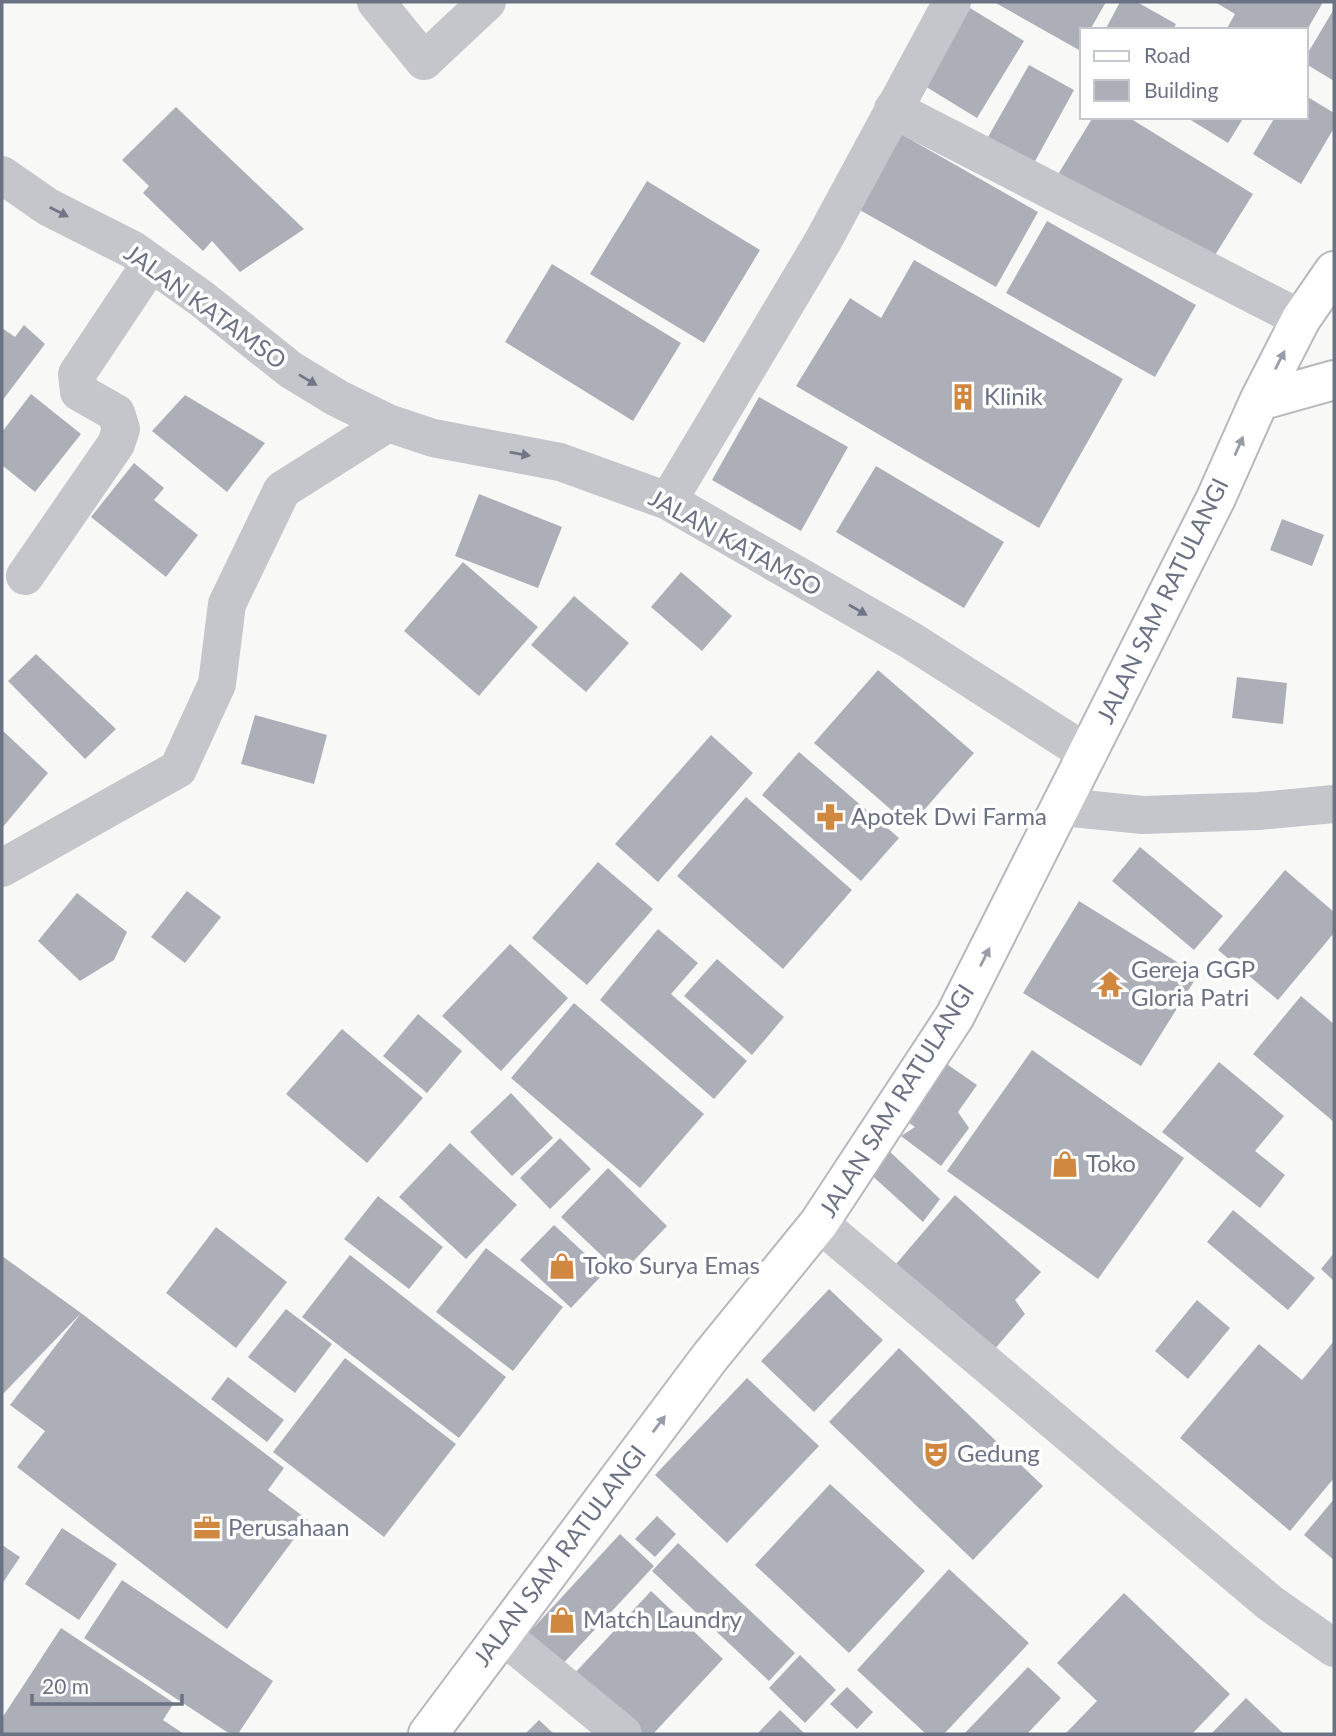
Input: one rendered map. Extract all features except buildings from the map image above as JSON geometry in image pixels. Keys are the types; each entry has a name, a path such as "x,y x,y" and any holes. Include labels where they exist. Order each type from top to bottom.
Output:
{"main road":[{"name":"JALAN SAM RATULANGI","path":"428,1734 710,1357 819,1223 955,1016 1216,498 1259,401 1301,319 1334,271"},
{"path":"1259,401 1334,380"}],"street":[{"path":"376,2 424,61 487,2"},
{"path":"668,501 823,242 952,2"},
{"path":"893,109 1301,319"},
{"name":"JALAN KATAMSO","path":"2,175 48,206 133,250 202,299 291,370 388,423 433,438 560,461 668,501 910,640 1088,754"},
{"path":"25,576 116,444 121,429 116,413 79,392 77,374 151,263"},
{"path":"2,868 178,769 217,684 227,604 282,490 388,423"},
{"path":"1062,807 1143,815 1259,811 1334,804"},
{"path":"819,1223 1270,1603 1334,1648"},
{"path":"501,1634 623,1734"}],"place":[{"name":"Klinik","path":"963,397"},
{"name":"Apotek Dwi Farma","path":"830,817"},
{"name":"Gereja GGP Gloria Patri","path":"1110,984"},
{"name":"Toko","path":"1065,1164"},
{"name":"Toko Surya Emas","path":"562,1266"},
{"name":"Gedung","path":"936,1454"},
{"name":"Perusahaan","path":"207,1528"},
{"name":"Match Laundry","path":"562,1620"}]}
